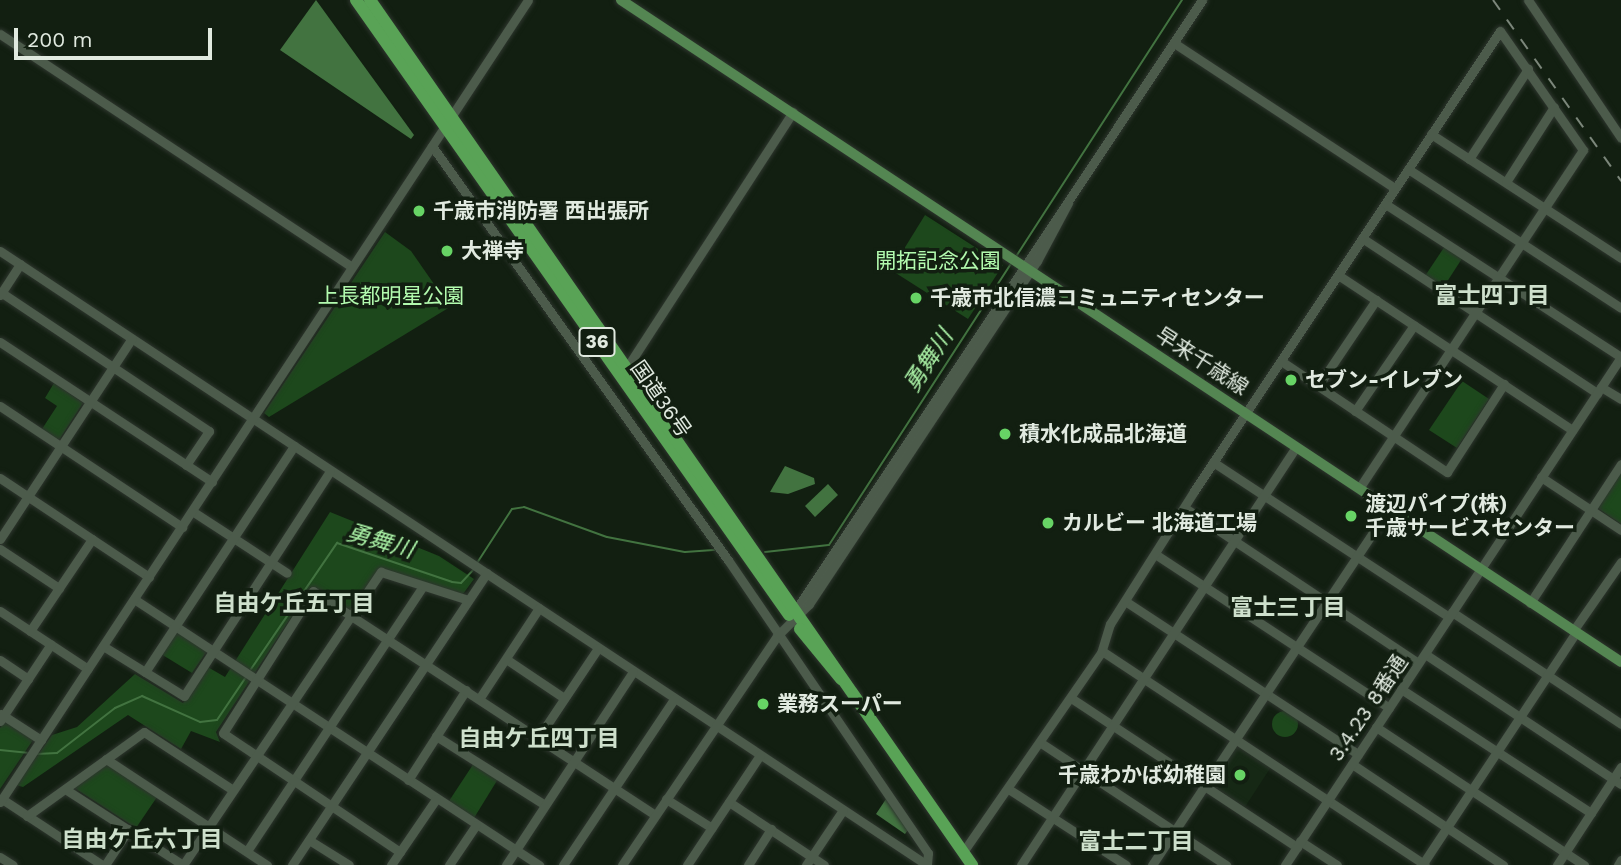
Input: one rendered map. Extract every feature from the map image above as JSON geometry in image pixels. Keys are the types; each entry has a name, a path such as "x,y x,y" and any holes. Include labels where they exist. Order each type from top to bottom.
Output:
{"highway":[{"name":"国道36号","path":"355,0 448,121"},
{"name":"国道36号","path":"370,0 448,121 972,865"}],"main road":[{"name":"早来千歳線","path":"621,0 1621,662"}],"street":[{"path":"129,829 103,865 1,801 212,482 350,266 528,0"},
{"path":"622,865 715,725 795,614 1020,263 1068,203 1202,0"},
{"path":"1528,0 1621,138"},
{"path":"963,852 1010,790 1102,651 1125,601 1213,462 1500,31 1583,150 1359,488"},
{"path":"0,34 350,266"},
{"path":"1174,44 1395,188"},
{"path":"1469,159 1528,69"},
{"path":"1506,183 1554,107"},
{"path":"624,372 793,112"},
{"path":"1432,134 1621,258"},
{"path":"0,251 927,865 928,852 777,636 713,539 432,146"},
{"path":"1408,169 1621,308"},
{"path":"1385,204 1621,357"},
{"path":"1362,238 1599,390 1621,400"},
{"path":"20,264 1,294 209,431 186,465"},
{"path":"1338,275 1572,430"},
{"path":"1318,386 1376,300"},
{"path":"1355,411 1414,325"},
{"path":"0,539 132,338"},
{"path":"0,342 212,482"},
{"name":"3.4.23 8番通","path":"1285,865 1621,357"},
{"path":"1281,361 1447,472 1504,384"},
{"path":"0,406 182,527"},
{"path":"145,672 294,446"},
{"path":"1024,864 1083,770 1297,447"},
{"path":"1213,462 1356,557 1621,724"},
{"path":"1530,603 1621,464"},
{"path":"103,646 184,696 330,471"},
{"path":"1541,477 1621,530"},
{"path":"0,478 149,577"},
{"path":"1185,508 1418,663"},
{"path":"1152,865 1389,508"},
{"path":"192,511 287,573"},
{"path":"30,631 92,539"},
{"path":"0,549 59,588"},
{"path":"1156,554 1389,708"},
{"path":"1102,651 1423,865 1621,562"},
{"path":"292,865 468,600 484,571"},
{"path":"65,789 183,865 381,572 468,600"},
{"path":"247,851 424,586"},
{"path":"400,852 223,733 255,678 313,591 655,815"},
{"path":"134,599 539,865"},
{"path":"1125,601 1358,754"},
{"path":"479,699 539,608"},
{"path":"0,611 88,669"},
{"path":"39,742 1,716 51,644"},
{"path":"538,738 598,648"},
{"path":"1425,654 1617,782"},
{"path":"506,659 564,698"},
{"path":"0,660 28,679"},
{"path":"506,865 633,672"},
{"path":"1401,689 1591,813"},
{"path":"408,780 466,690"},
{"path":"1071,698 1205,786 1337,865"},
{"path":"563,865 674,699"},
{"path":"1376,727 1584,865"},
{"path":"27,816 144,732 233,790"},
{"path":"436,736 545,804"},
{"path":"1041,743 1226,865"},
{"path":"687,865 760,755"},
{"path":"106,759 267,865"},
{"path":"1352,764 1503,865"},
{"path":"1557,865 1591,813 1617,782 1621,767"},
{"path":"1010,790 1126,865"},
{"path":"391,865 436,799"},
{"path":"666,799 712,828"},
{"path":"729,802 771,830 809,861 824,865"},
{"path":"809,861 843,810"},
{"path":"449,865 476,825"},
{"path":"748,865 771,830"},
{"path":"309,840 349,865"},
{"path":"0,857 13,865"},
{"path":"1618,865 1621,860"}],"shaded area":[{"path":"316,0 414,135 411,139 280,50"},
{"path":"785,466 814,478 815,484 788,494 770,492"},
{"path":"828,484 838,495 815,517 805,506"},
{"name":"千歳わかば幼稚園","path":"1235,743 1271,767 1245,807 1208,783"},
{"path":"886,799 908,830 905,834 876,814"}],"green space":[{"name":"開拓記念公園","path":"925,215 1003,265 968,319 891,270"},
{"name":"上長都明星公園","path":"385,232 411,251 450,307 269,417 264,413"},
{"path":"1445,246 1463,257 1443,288 1425,276"},
{"path":"1462,381 1489,399 1457,448 1429,430"},
{"path":"54,383 83,403 59,440 42,429 57,406 45,398"},
{"path":"1621,469 1621,524 1596,507"},
{"path":"330,512 439,556 474,579 463,594 379,568 350,610 311,587 216,732 220,742 191,731 181,749 128,715 23,787 16,785 52,735 77,727 135,674 183,703 206,666 225,677"},
{"path":"177,631 207,651 192,673 161,654"},
{"path":"1285,711 1294,715 1298,724 1294,733 1285,737 1276,733 1272,724 1276,715"},
{"path":"5,721 33,740 0,789 0,728"},
{"path":"106,763 157,797 136,828 73,787"},
{"path":"474,763 498,779 474,818 449,801"}],"waterway":[{"name":"勇舞川","path":"1017,255 1182,0"},
{"name":"勇舞川","path":"765,552 829,545 1012,262"},
{"name":"勇舞川","path":"477,563 512,509 524,507 607,537 685,552 717,550"},
{"name":"勇舞川","path":"251,669 337,543 452,582 461,583 475,568"},
{"name":"勇舞川","path":"36,754 57,753 115,708 142,696 200,722 217,720 246,677"},
{"name":"勇舞川","path":"0,750 27,753"}],"railway":[{"path":"1493,0 1621,181"}],"place":[{"name":"千歳市消防署 西出張所","path":"419,211"},
{"name":"大禅寺","path":"447,251"},
{"name":"千歳市北信濃コミュニティセンター","path":"916,298"},
{"name":"セブン-イレブン","path":"1291,380"},
{"name":"積水化成品北海道","path":"1005,434"},
{"name":"渡辺パイプ(株) 千歳サービスセンター","path":"1351,516"},
{"name":"カルビー 北海道工場","path":"1048,523"},
{"name":"業務スーパー","path":"763,704"},
{"name":"千歳わかば幼稚園","path":"1240,775"}],"district":[{"name":"富士四丁目","path":"1492,296"},
{"name":"自由ケ丘五丁目","path":"294,604"},
{"name":"富士三丁目","path":"1288,608"},
{"name":"自由ケ丘四丁目","path":"539,739"},
{"name":"自由ケ丘六丁目","path":"142,840"},
{"name":"富士二丁目","path":"1136,842"}]}
